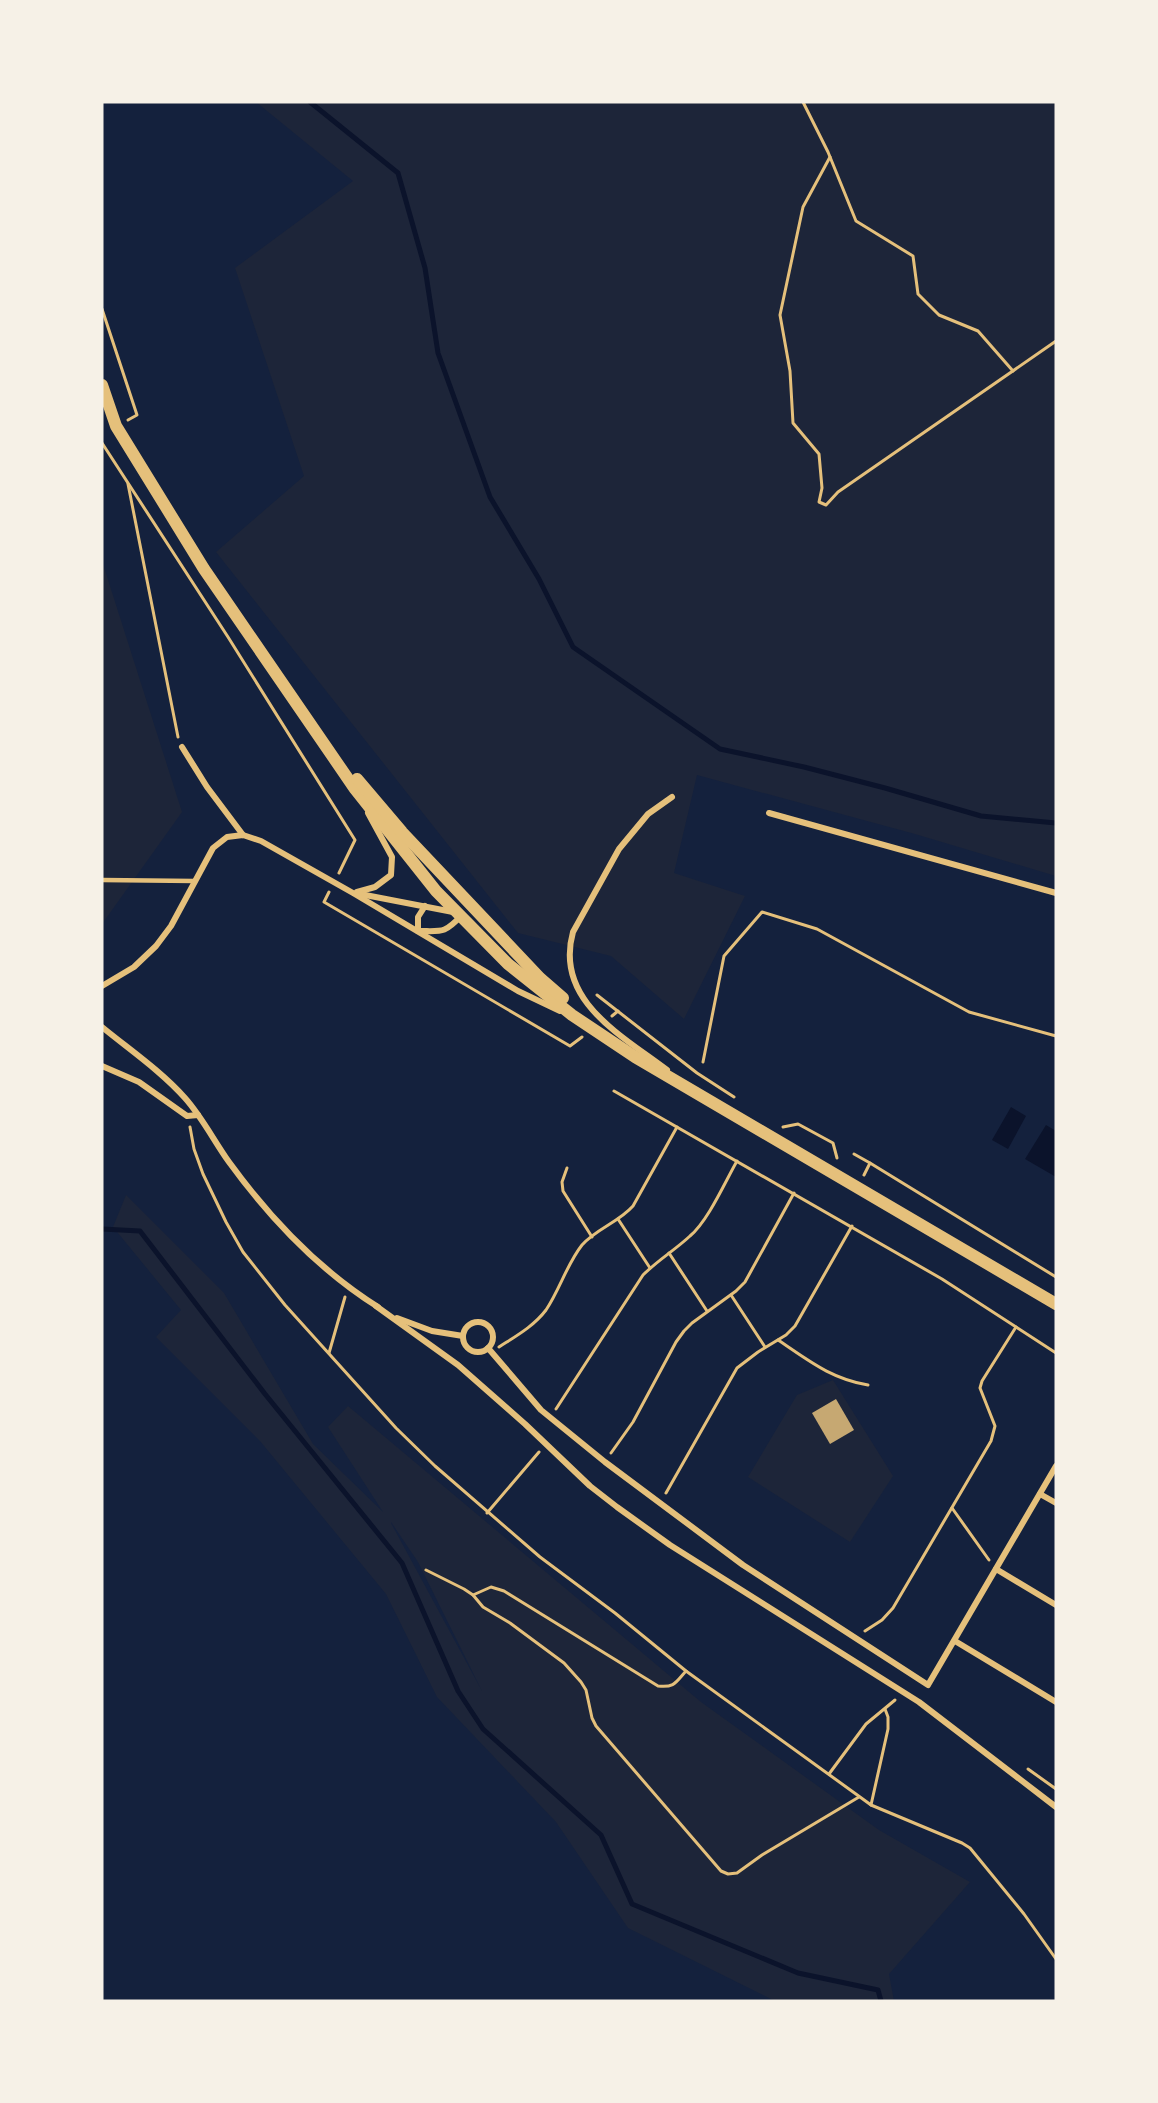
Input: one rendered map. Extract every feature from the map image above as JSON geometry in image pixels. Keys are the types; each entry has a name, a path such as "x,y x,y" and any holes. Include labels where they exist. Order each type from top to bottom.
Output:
{"main road":[{"path":"102,385 116,426 204,569 355,789 436,891 508,964 572,1015 635,1057 1056,1304"},
{"path":"311,726 402,832 540,978 598,1029 635,1057"}],"street":[{"path":"182,747 207,787 243,835"},
{"path":"353,893 375,887 391,874 392,857 355,789"},
{"path":"672,797 648,814 619,849 573,932 569,946 570,967 578,991 587,1005 624,1037 701,1096"},
{"path":"768,813 1056,893"},
{"path":"102,986 134,967 156,946 171,926 207,857 220,842 235,835 243,835 261,841 353,893 518,991 545,1005 572,1015"},
{"path":"353,893 450,911 461,916 449,929 440,932 418,931"},
{"path":"418,931 418,917 425,906"},
{"path":"102,1027 183,1095 228,1161 287,1233 348,1286 458,1365 590,1486 652,1532 902,1691 948,1723 1056,1807"},
{"path":"102,1066 139,1082 180,1112 189,1116 198,1115"},
{"path":"376,1306 416,1326 463,1336"},
{"path":"484,1323 490,1328 493,1335 490,1350 475,1352 468,1349 463,1336 470,1324 484,1323"},
{"path":"490,1350 531,1400 605,1462 743,1566 928,1686 1056,1466"},
{"path":"1040,1494 1056,1503"},
{"path":"996,1569 1056,1605"},
{"path":"954,1641 1056,1702"}],"lane":[{"path":"102,880 194,881"}],"path":[{"path":"803,102 830,157 856,222 913,256 918,294 939,315 978,331 1013,370"},
{"path":"830,157 803,207 780,315 790,371 793,423 819,454 822,488 819,502 826,505 838,492 1056,341"},
{"path":"102,309 137,415 116,426"},
{"path":"102,443 355,840 334,881"},
{"path":"125,471 176,734 182,747"},
{"path":"329,892 324,902 570,1046 589,1032"},
{"path":"703,1062 724,956 762,912 817,928 969,1012 1056,1036"},
{"path":"593,992 698,1073 735,1097"},
{"path":"609,1018 618,1011"},
{"path":"614,1091 942,1279 1056,1353"},
{"path":"189,1116 194,1149 203,1173 243,1252 285,1305 396,1428 435,1466 540,1557 615,1613 686,1671 860,1797 872,1805 970,1848 1024,1914 1056,1959"},
{"path":"781,1128 798,1124 833,1143 838,1161"},
{"path":"490,1350 537,1320 546,1309 583,1244 618,1220 633,1206 677,1127"},
{"path":"854,1154 1056,1277"},
{"path":"550,1418 643,1275 692,1236 737,1161"},
{"path":"858,1186 870,1163"},
{"path":"567,1168 562,1182 563,1191 592,1237"},
{"path":"605,1462 633,1422 676,1342 692,1323 745,1282 795,1193"},
{"path":"618,1220 650,1268"},
{"path":"660,1504 737,1368 795,1326 852,1226"},
{"path":"669,1253 708,1312"},
{"path":"329,1353 348,1286"},
{"path":"731,1295 765,1347"},
{"path":"854,1638 882,1620 893,1608 991,1441 995,1426 980,1388 982,1381 1016,1327"},
{"path":"778,1340 833,1375 848,1382 868,1385"},
{"path":"487,1513 546,1444"},
{"path":"952,1508 996,1569"},
{"path":"426,1570 473,1595 483,1607 510,1623 564,1663 586,1690 596,1726 721,1870 728,1874 737,1873 762,1855 860,1797"},
{"path":"473,1595 491,1587 504,1591 658,1686 674,1685 686,1671"},
{"path":"829,1774 866,1724 902,1691"},
{"path":"872,1805 888,1729 885,1709"}],"shaded area":[{"path":"256,102 1056,102 1056,876 915,834 697,775 674,873 745,896 684,1019 611,956 518,933 216,552 304,476 235,268 353,181"},
{"path":"102,561 182,812 102,924"},
{"path":"1011,1107 1026,1116 1008,1149 992,1140"},
{"path":"1046,1125 1056,1131 1056,1177 1025,1159"},
{"path":"126,1195 224,1293 313,1444 383,1512 328,1427 348,1406 701,1702 879,1830 970,1882 889,1974 894,2001 775,2001 628,1928 556,1822 437,1697 386,1594 260,1441 156,1337 181,1310 113,1227","holes":["391,1522 418,1562 482,1691"]},
{"path":"833,1380 893,1476 850,1542 748,1477 797,1395"}],"building":[{"path":"836,1399 854,1430 830,1444 812,1413"}],"waterway":[{"path":"310,102 398,173 425,268 438,353 490,497 539,579 573,647 720,749 804,767 981,816 1056,823"},
{"path":"102,1229 140,1231 265,1394 402,1563 458,1691 483,1729 601,1835 632,1904 798,1973 878,1990 881,2001"}]}
